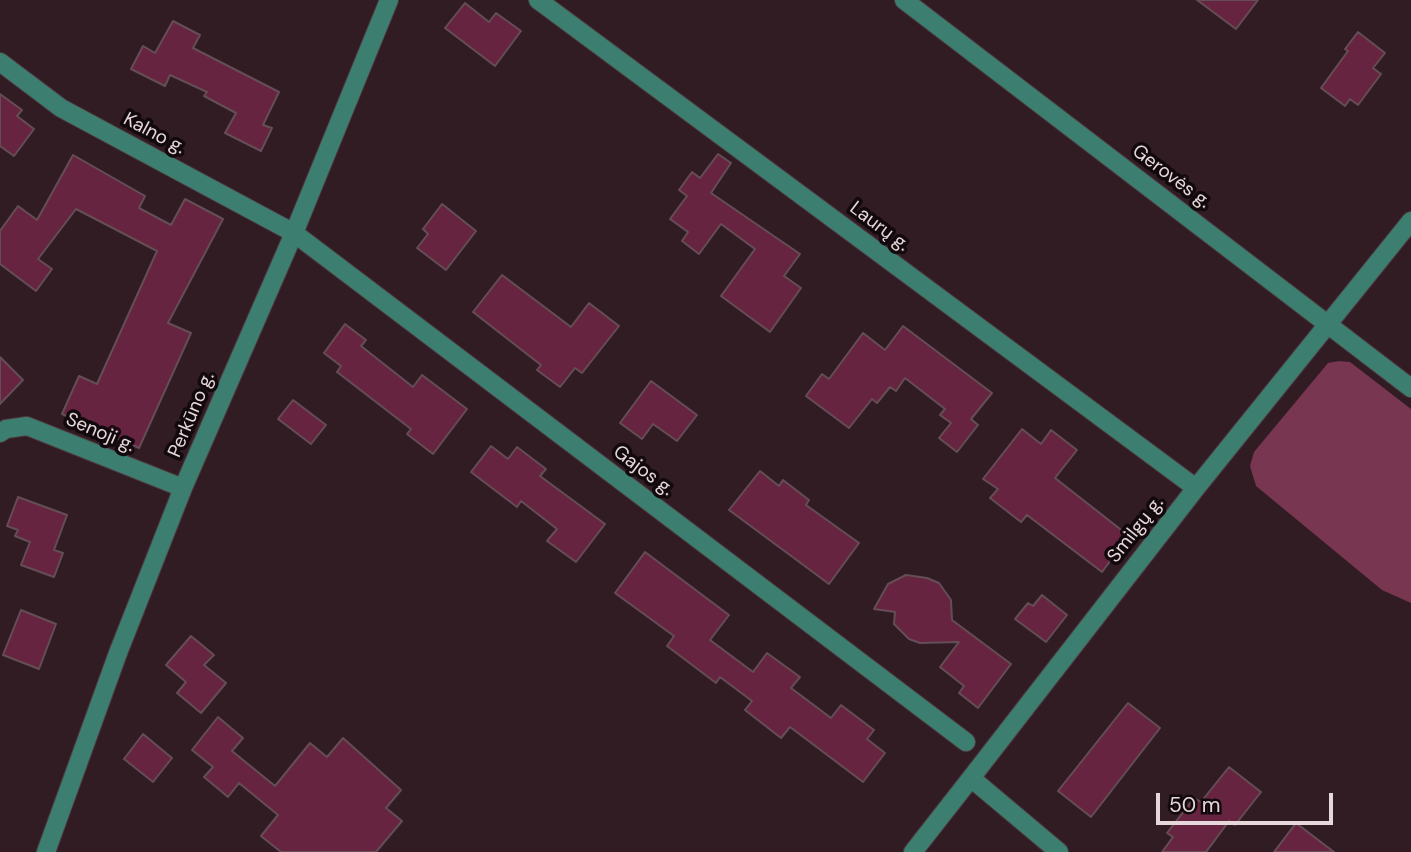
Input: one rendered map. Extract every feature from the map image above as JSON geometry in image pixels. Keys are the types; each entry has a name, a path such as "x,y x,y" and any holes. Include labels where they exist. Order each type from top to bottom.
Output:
{"street":[{"name":"Perkūno g.","path":"46,852 118,653 183,488 294,233 389,0"},
{"name":"Laurų g.","path":"538,0 1196,488"},
{"name":"Gerovės g.","path":"904,0 1411,388"},
{"name":"Kalno g.","path":"0,62 61,108 294,233"},
{"name":"Smilgų g.","path":"913,852 1196,488 1411,221"},
{"name":"Gajos g.","path":"294,233 966,742"},
{"name":"Senoji g.","path":"0,433 6,429 27,426 150,478 183,488"},
{"path":"971,778 1059,852"}],"shaded area":[{"path":"1350,362 1411,409 1411,603 1382,590 1256,486 1250,466 1254,452 1328,363"}],"building":[{"path":"1197,0 1258,0 1236,29"},
{"path":"465,3 489,22 496,13 521,31 495,66 445,28"},
{"path":"173,21 200,35 193,48 279,92 263,125 272,128 261,151 225,133 236,113 204,96 207,92 170,75 165,86 131,69 143,46 155,53"},
{"path":"1358,32 1385,53 1373,68 1381,74 1358,105 1350,99 1345,106 1321,88 1348,51 1345,49"},
{"path":"0,94 22,110 17,116 34,129 14,156 0,146"},
{"path":"718,154 731,163 711,193 800,254 784,276 801,288 770,332 721,296 755,249 721,224 699,254 682,241 688,232 670,219 687,196 679,190 692,172 700,178"},
{"path":"73,155 145,196 139,208 171,225 185,199 223,219 168,323 191,333 139,448 62,414 79,376 97,384 157,251 76,209 38,259 52,269 36,291 0,264 0,231 18,206 37,220"},
{"path":"442,204 476,231 446,270 417,248 428,234 423,229"},
{"path":"502,275 571,327 589,303 619,326 582,373 575,368 560,387 537,370 541,365 473,312"},
{"path":"345,324 366,340 361,346 413,387 422,375 467,409 433,454 407,434 411,429 337,372 341,366 324,353"},
{"path":"903,326 992,393 971,419 978,425 957,452 939,438 951,423 940,415 945,409 905,378 896,391 890,387 877,403 872,399 849,428 806,396 822,374 829,379 863,333 885,350"},
{"path":"0,357 23,380 0,404"},
{"path":"651,381 697,415 677,441 653,424 642,439 620,423"},
{"path":"293,400 326,425 311,444 278,419"},
{"path":"1022,429 1041,444 1051,430 1077,450 1055,478 1129,536 1102,572 1027,515 1021,522 990,498 998,489 983,479"},
{"path":"491,446 508,459 517,447 546,469 540,476 605,524 576,562 547,541 557,529 521,501 517,507 471,472"},
{"path":"760,471 779,486 783,480 809,500 806,505 859,543 829,584 729,510"},
{"path":"18,497 67,515 54,550 63,553 54,577 21,565 30,542 15,536 18,530 7,526"},
{"path":"645,552 729,615 710,640 753,672 767,653 800,677 791,688 831,718 841,705 874,730 867,739 885,753 863,782 790,727 781,738 745,710 752,701 720,677 716,683 667,646 674,636 615,593"},
{"path":"906,575 939,583 951,600 952,620 1011,664 978,708 959,693 964,686 940,667 959,642 920,643 909,639 894,624 895,612 874,609 888,584"},
{"path":"1042,595 1067,615 1046,642 1015,619 1028,603 1033,606"},
{"path":"21,610 56,624 39,669 3,655"},
{"path":"191,636 214,655 204,665 226,683 201,713 177,693 186,682 166,665"},
{"path":"1128,703 1160,728 1091,817 1058,791"},
{"path":"218,717 243,738 232,751 275,786 310,743 327,757 343,738 401,790 386,808 402,821 376,852 281,852 261,836 278,815 239,783 228,797 204,777 213,767 192,750"},
{"path":"143,734 172,758 153,782 124,759"},
{"path":"1229,767 1261,792 1235,825 1229,821 1206,852 1162,852 1173,837 1167,833 1194,798 1201,802"},
{"path":"1296,823 1334,852 1274,852"}]}
